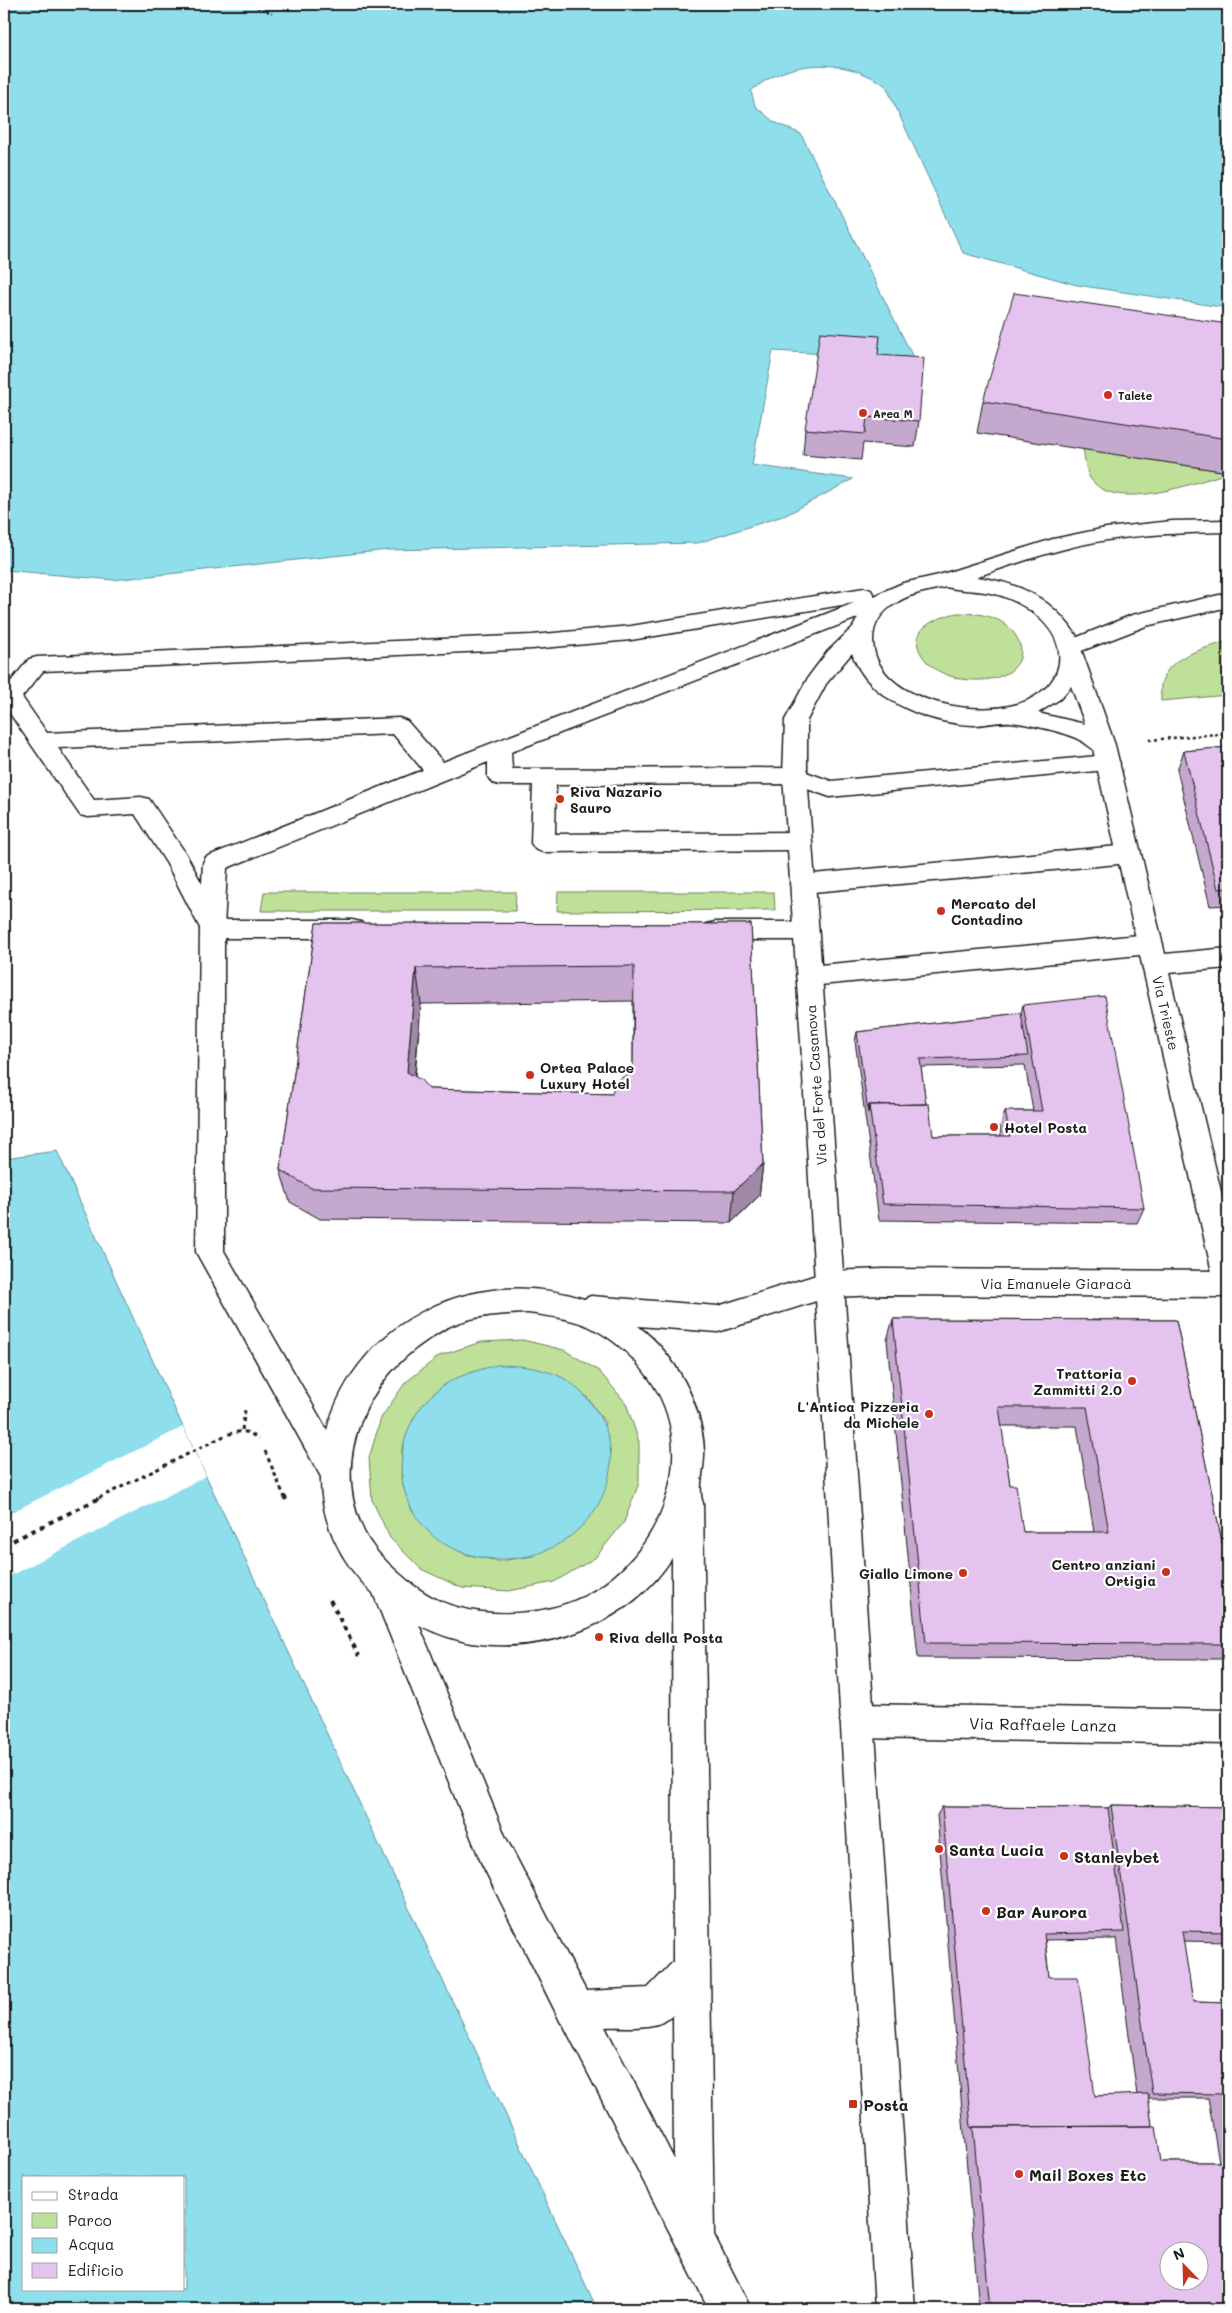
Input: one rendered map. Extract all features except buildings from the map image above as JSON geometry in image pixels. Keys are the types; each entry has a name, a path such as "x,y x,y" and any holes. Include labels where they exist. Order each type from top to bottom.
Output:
{"street":[{"path":"212,929 177,860 141,804 88,809 10,697 37,664 532,642 631,633 910,588 943,581 1053,545 1115,533 1172,527 1228,526"},
{"path":"888,598 871,613 862,631 863,654 877,678 902,697 935,712 972,717 1009,714 1042,702 1064,682 1071,653 1067,636 1048,612 1018,594 982,583 943,581"},
{"path":"334,1471 210,1252 212,929 215,863 438,772 910,588"},
{"path":"1071,653 1140,620 1228,600"},
{"name":"Via del Forte Casanova","path":"862,631 831,662 817,681 796,720 795,776 830,1284 894,2309"},
{"name":"Via Trieste","path":"1071,653 1106,754 1228,1282"},
{"path":"1009,714 1082,731 1106,754"},
{"path":"41,741 399,726 438,772"},
{"path":"500,748 500,777 795,776 830,789 1106,754"},
{"path":"545,777 543,843 799,841"},
{"path":"802,884 1129,854"},
{"path":"212,929 371,930"},
{"path":"687,931 806,931"},
{"path":"809,967 1153,954 1228,958"},
{"name":"Via Emanuele Giaracà","path":"574,1308 718,1319 830,1284 884,1282 1228,1282"},
{"path":"687,1488 673,1529 647,1568 612,1599 568,1620 520,1629 471,1627 425,1613 387,1587 364,1562 347,1534 338,1503 334,1471 342,1424 362,1381 394,1345 434,1319 479,1304 528,1300 574,1308 610,1323 641,1347 666,1376 682,1411 690,1448 687,1488 694,2239"},
{"path":"387,1587 493,1850 574,2010 731,2309"},
{"name":"Via Raffaele Lanza","path":"857,1721 1228,1727"},
{"path":"574,2010 656,2006 692,1969"}],"path":[{"path":"248,4 272,13"},
{"path":"1106,754 1228,733"},
{"path":"4,1545 194,1450"}],"green space":[{"path":"1083,449 1228,473 1154,493 1115,494 1100,488 1089,476"},
{"path":"957,613 983,615 1005,624 1020,644 1020,659 1016,666 1004,675 980,680 961,679 952,676 939,671 927,662 920,652 917,643 919,635 929,623"},
{"path":"1228,641 1228,695 1161,701 1162,681 1166,672 1173,664 1199,650"},
{"path":"264,892 516,892 515,911 261,911"},
{"path":"558,892 774,892 775,910 557,911"},
{"path":"523,1340 564,1350 599,1371 626,1403 639,1442 639,1483 624,1522 595,1558 554,1582 509,1591 462,1588 421,1569 390,1538 372,1500 369,1458 381,1418 405,1383 439,1356 481,1342","holes":["561,1377 587,1397 605,1423 534,1556 499,1561 464,1554 412,1511 401,1480 402,1448 414,1417 435,1392"]}],"water":[{"path":"4,4 1228,4 1228,308 1077,285 963,253 886,86 853,70 836,66 800,67 766,80 751,91 755,106 774,122 801,134 914,359 773,351 752,465 853,479 786,515 698,543 388,550 113,580 4,570"},
{"path":"57,1151 183,1427 597,2309 4,2309 4,1158"},
{"path":"497,1365 521,1366 544,1370 559,1376 574,1386 595,1409 607,1433 611,1458 608,1482 598,1504 584,1524 565,1540 542,1552 506,1559 474,1556 454,1549 435,1538 422,1524 412,1508 405,1492 402,1474 405,1438 412,1421 422,1406 435,1392 449,1382 464,1375"}],"pier":[{"path":"183,1427 206,1476 4,1579 4,1516"}],"place":[{"name":"Talete","path":"1108,395"},
{"name":"Area M","path":"863,413"},
{"name":"Riva Nazario Sauro","path":"560,799"},
{"name":"Mercato del Contadino","path":"941,911"},
{"name":"Ortea Palace Luxury Hotel","path":"530,1075"},
{"name":"Hotel Posta","path":"994,1127"},
{"name":"Trattoria Zammitti 2.0","path":"1132,1381"},
{"name":"L'Antica Pizzeria da Michele","path":"929,1414"},
{"name":"Centro anziani Ortigia","path":"1166,1572"},
{"name":"Giallo Limone","path":"963,1573"},
{"name":"Riva della Posta","path":"599,1637"},
{"name":"Santa Lucia","path":"939,1849"},
{"name":"Stanleybet","path":"1064,1856"},
{"name":"Bar Aurora","path":"986,1911"},
{"name":"Posta","path":"853,2104"},
{"name":"Mail Boxes Etc","path":"1019,2174"}]}
